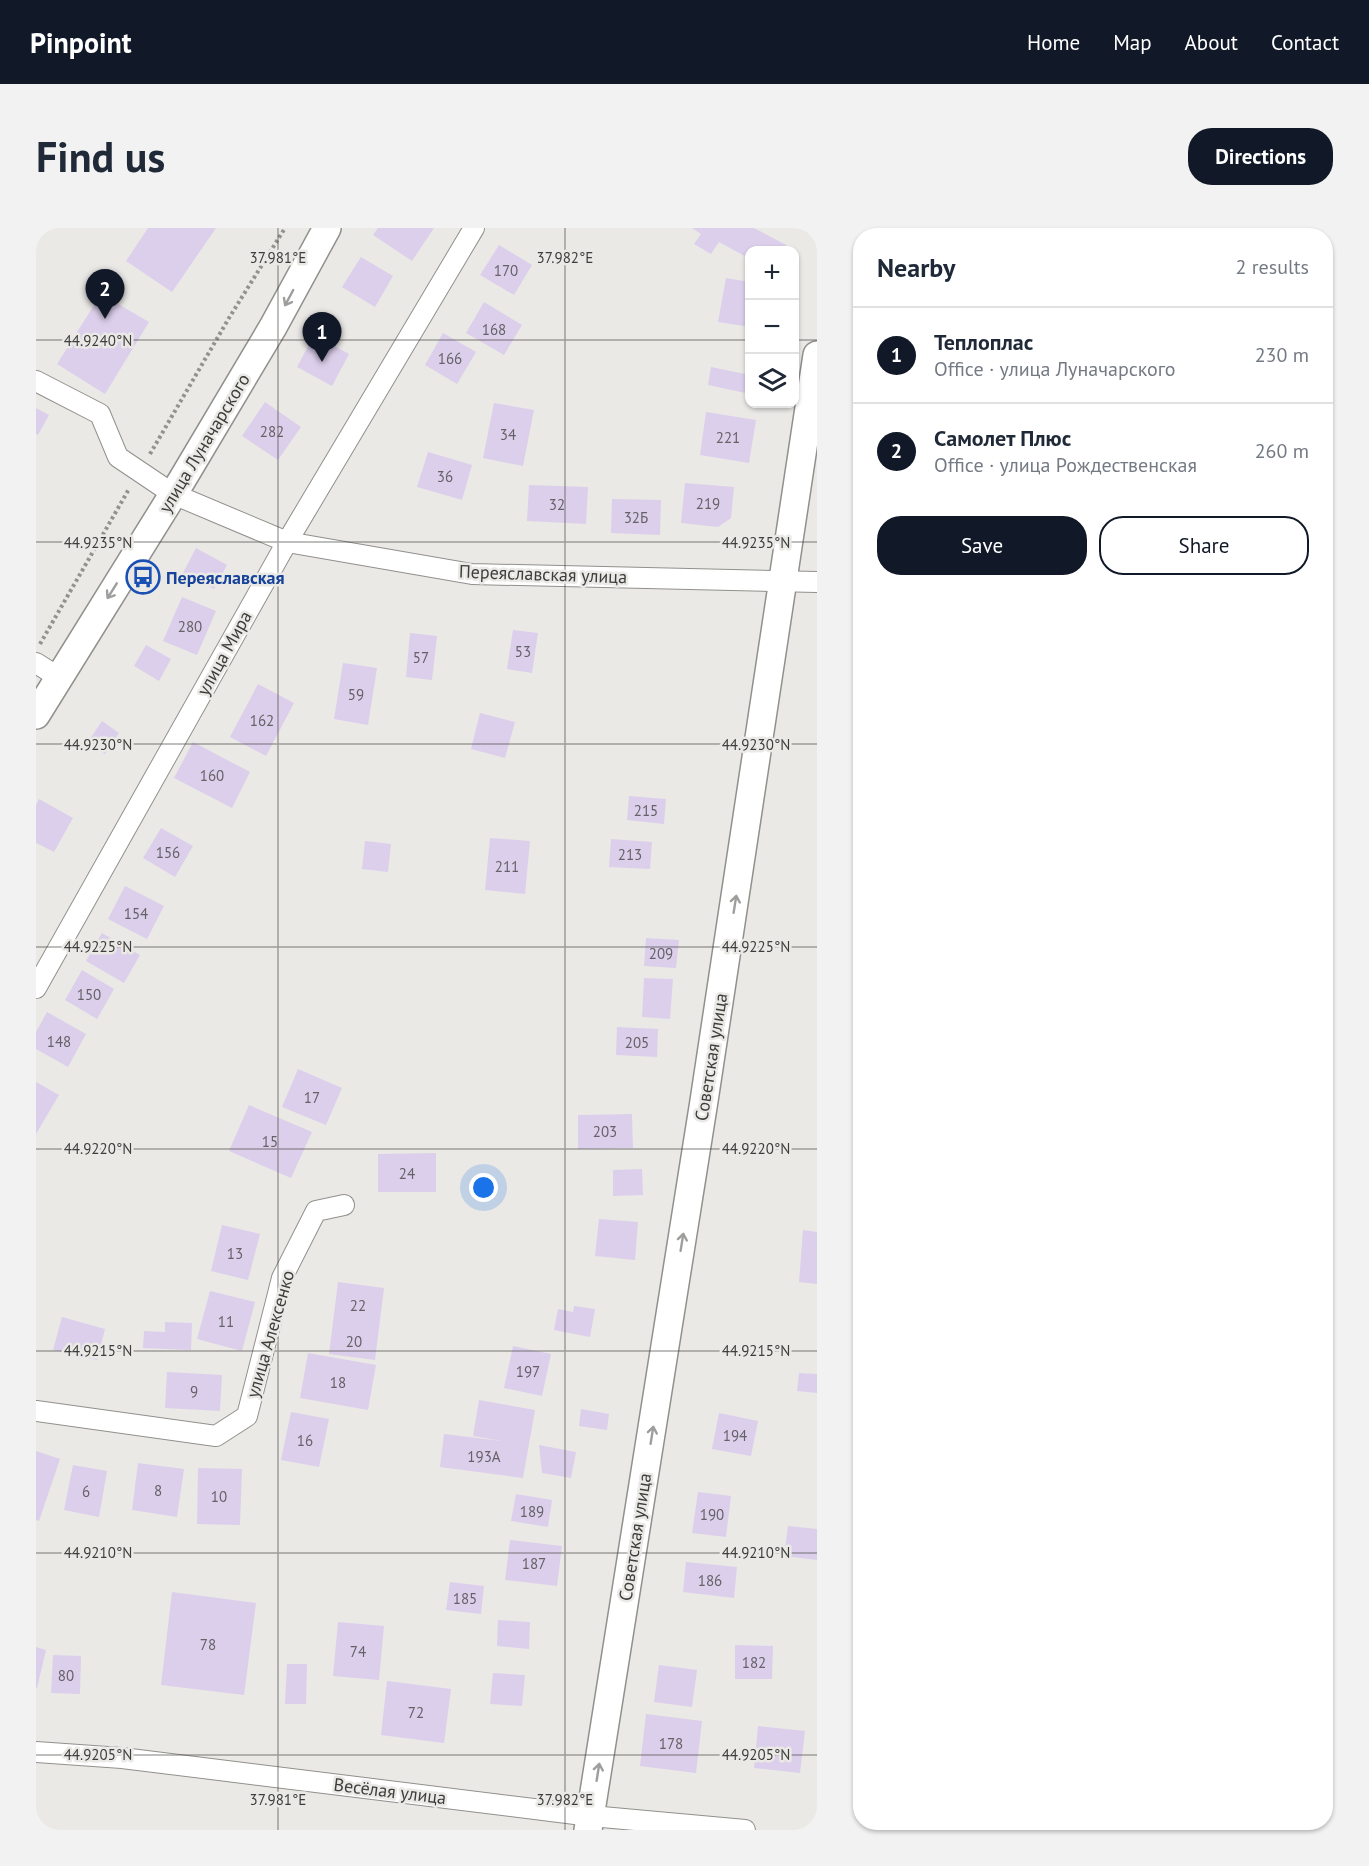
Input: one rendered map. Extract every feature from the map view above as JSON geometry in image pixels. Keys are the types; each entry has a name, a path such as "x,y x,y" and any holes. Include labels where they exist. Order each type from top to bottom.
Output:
{"main road":[{"name":"улица Луначарского","path":"36,715 47,670 173,494 273,327 327,228"},
{"name":"Советская улица","path":"590,1823 701,1125 817,355"}],"street":[{"name":"улица Мира","path":"36,988 287,542 474,228"},
{"name":"Переяславская улица","path":"36,381 100,414 118,457 173,494 287,542 472,574 817,582"},
{"name":"улица Алексенко","path":"36,1411 216,1436 227,1431 247,1416 282,1278 316,1211 344,1205"},
{"name":"Весёлая улица","path":"36,1752 122,1758 590,1823 745,1830"}],"path":[{"path":"36,650 229,318 285,228"}],"building":[{"path":"148,228 216,228 172,292 126,261"},
{"path":"378,228 434,228 412,261 373,235"},
{"path":"692,228 754,228 786,245 745,246 745,256 719,242 711,254 694,244 701,234"},
{"path":"499,245 532,265 514,295 480,275"},
{"path":"361,257 393,276 375,307 342,287"},
{"path":"726,278 745,281 745,326 718,322"},
{"path":"101,294 149,322 105,394 57,364"},
{"path":"484,302 522,325 504,355 466,333"},
{"path":"443,333 476,352 457,384 425,365"},
{"path":"314,335 349,354 332,386 297,367"},
{"path":"711,367 745,374 745,393 708,385"},
{"path":"265,402 301,427 278,460 242,436"},
{"path":"494,403 534,410 523,466 483,458"},
{"path":"36,408 49,415 38,435 36,434"},
{"path":"706,412 756,420 749,463 700,455"},
{"path":"428,452 472,465 462,500 417,487"},
{"path":"685,483 734,487 731,518 718,527 681,523"},
{"path":"529,485 588,487 586,524 527,521"},
{"path":"612,499 661,500 660,535 611,533"},
{"path":"196,548 227,565 214,589 183,573"},
{"path":"182,597 216,611 197,655 163,641"},
{"path":"513,630 538,633 532,673 507,669"},
{"path":"410,633 437,636 432,680 406,677"},
{"path":"146,645 171,659 159,681 134,666"},
{"path":"343,663 377,668 368,725 334,719"},
{"path":"258,684 294,703 266,756 230,737"},
{"path":"480,713 515,722 505,758 471,749"},
{"path":"102,721 119,733 105,754 88,742"},
{"path":"193,742 250,772 232,808 174,778"},
{"path":"629,796 666,799 664,824 627,820"},
{"path":"39,799 73,818 54,852 36,843 36,805"},
{"path":"161,828 193,846 175,877 143,858"},
{"path":"490,838 530,841 525,894 485,890"},
{"path":"611,839 652,842 650,869 609,867"},
{"path":"365,841 391,844 388,872 362,869"},
{"path":"125,886 164,906 147,939 108,919"},
{"path":"102,933 140,955 124,983 86,961"},
{"path":"646,938 679,940 676,968 644,966"},
{"path":"82,970 114,989 97,1019 65,1000"},
{"path":"644,978 673,979 670,1019 642,1017"},
{"path":"47,1012 86,1034 68,1067 36,1049 36,1032"},
{"path":"617,1027 658,1029 657,1057 616,1055"},
{"path":"298,1069 342,1088 326,1125 282,1107"},
{"path":"36,1082 59,1095 36,1134"},
{"path":"249,1105 312,1132 291,1178 229,1151"},
{"path":"632,1114 633,1148 578,1149 578,1115"},
{"path":"436,1153 436,1192 378,1192 378,1154"},
{"path":"642,1169 643,1195 613,1196 613,1170"},
{"path":"599,1219 638,1222 635,1260 595,1256"},
{"path":"222,1225 260,1234 248,1280 211,1271"},
{"path":"803,1230 817,1232 817,1284 799,1282"},
{"path":"338,1282 384,1288 375,1360 329,1354"},
{"path":"210,1291 255,1302 242,1351 197,1339"},
{"path":"574,1306 595,1309 590,1337 554,1330 558,1309 573,1312"},
{"path":"62,1317 105,1329 97,1360 53,1350"},
{"path":"165,1322 192,1323 191,1350 143,1348 144,1331 165,1332"},
{"path":"513,1346 551,1354 542,1396 504,1388"},
{"path":"308,1353 376,1365 368,1410 300,1398"},
{"path":"167,1372 222,1375 220,1411 165,1408"},
{"path":"799,1373 817,1374 817,1393 797,1391"},
{"path":"479,1400 535,1410 523,1478 440,1467 444,1434 502,1441 473,1436"},
{"path":"581,1409 609,1414 607,1430 579,1426"},
{"path":"291,1412 329,1419 319,1467 281,1460"},
{"path":"719,1413 758,1421 751,1456 712,1449"},
{"path":"539,1445 576,1452 571,1478 542,1473"},
{"path":"36,1451 60,1459 39,1521 36,1520"},
{"path":"138,1463 184,1469 177,1517 132,1510"},
{"path":"73,1465 107,1471 99,1517 64,1510"},
{"path":"198,1468 242,1469 240,1525 197,1524"},
{"path":"698,1492 731,1496 726,1537 692,1533"},
{"path":"516,1494 552,1500 548,1527 511,1521"},
{"path":"788,1526 817,1529 817,1560 784,1556"},
{"path":"510,1540 562,1546 557,1586 505,1580"},
{"path":"686,1562 737,1567 734,1598 683,1592"},
{"path":"450,1582 484,1586 481,1614 446,1610"},
{"path":"172,1592 256,1603 244,1695 161,1685"},
{"path":"498,1620 530,1622 529,1649 497,1646"},
{"path":"338,1622 384,1626 379,1680 333,1676"},
{"path":"735,1645 773,1646 772,1679 735,1679"},
{"path":"36,1647 46,1650 37,1688 36,1688"},
{"path":"53,1655 81,1656 80,1694 51,1693"},
{"path":"287,1664 307,1664 306,1704 285,1704"},
{"path":"659,1665 697,1670 692,1707 654,1702"},
{"path":"493,1673 525,1675 522,1706 490,1704"},
{"path":"387,1681 451,1689 444,1743 381,1735"},
{"path":"646,1714 702,1721 696,1773 640,1766"},
{"path":"758,1726 805,1731 800,1773 754,1768"}],"place":[{"name":"Самолет Плюс","path":"105,319"},
{"name":"Теплоплас","path":"322,362"},
{"name":"Переяславская","path":"143,577"}]}
